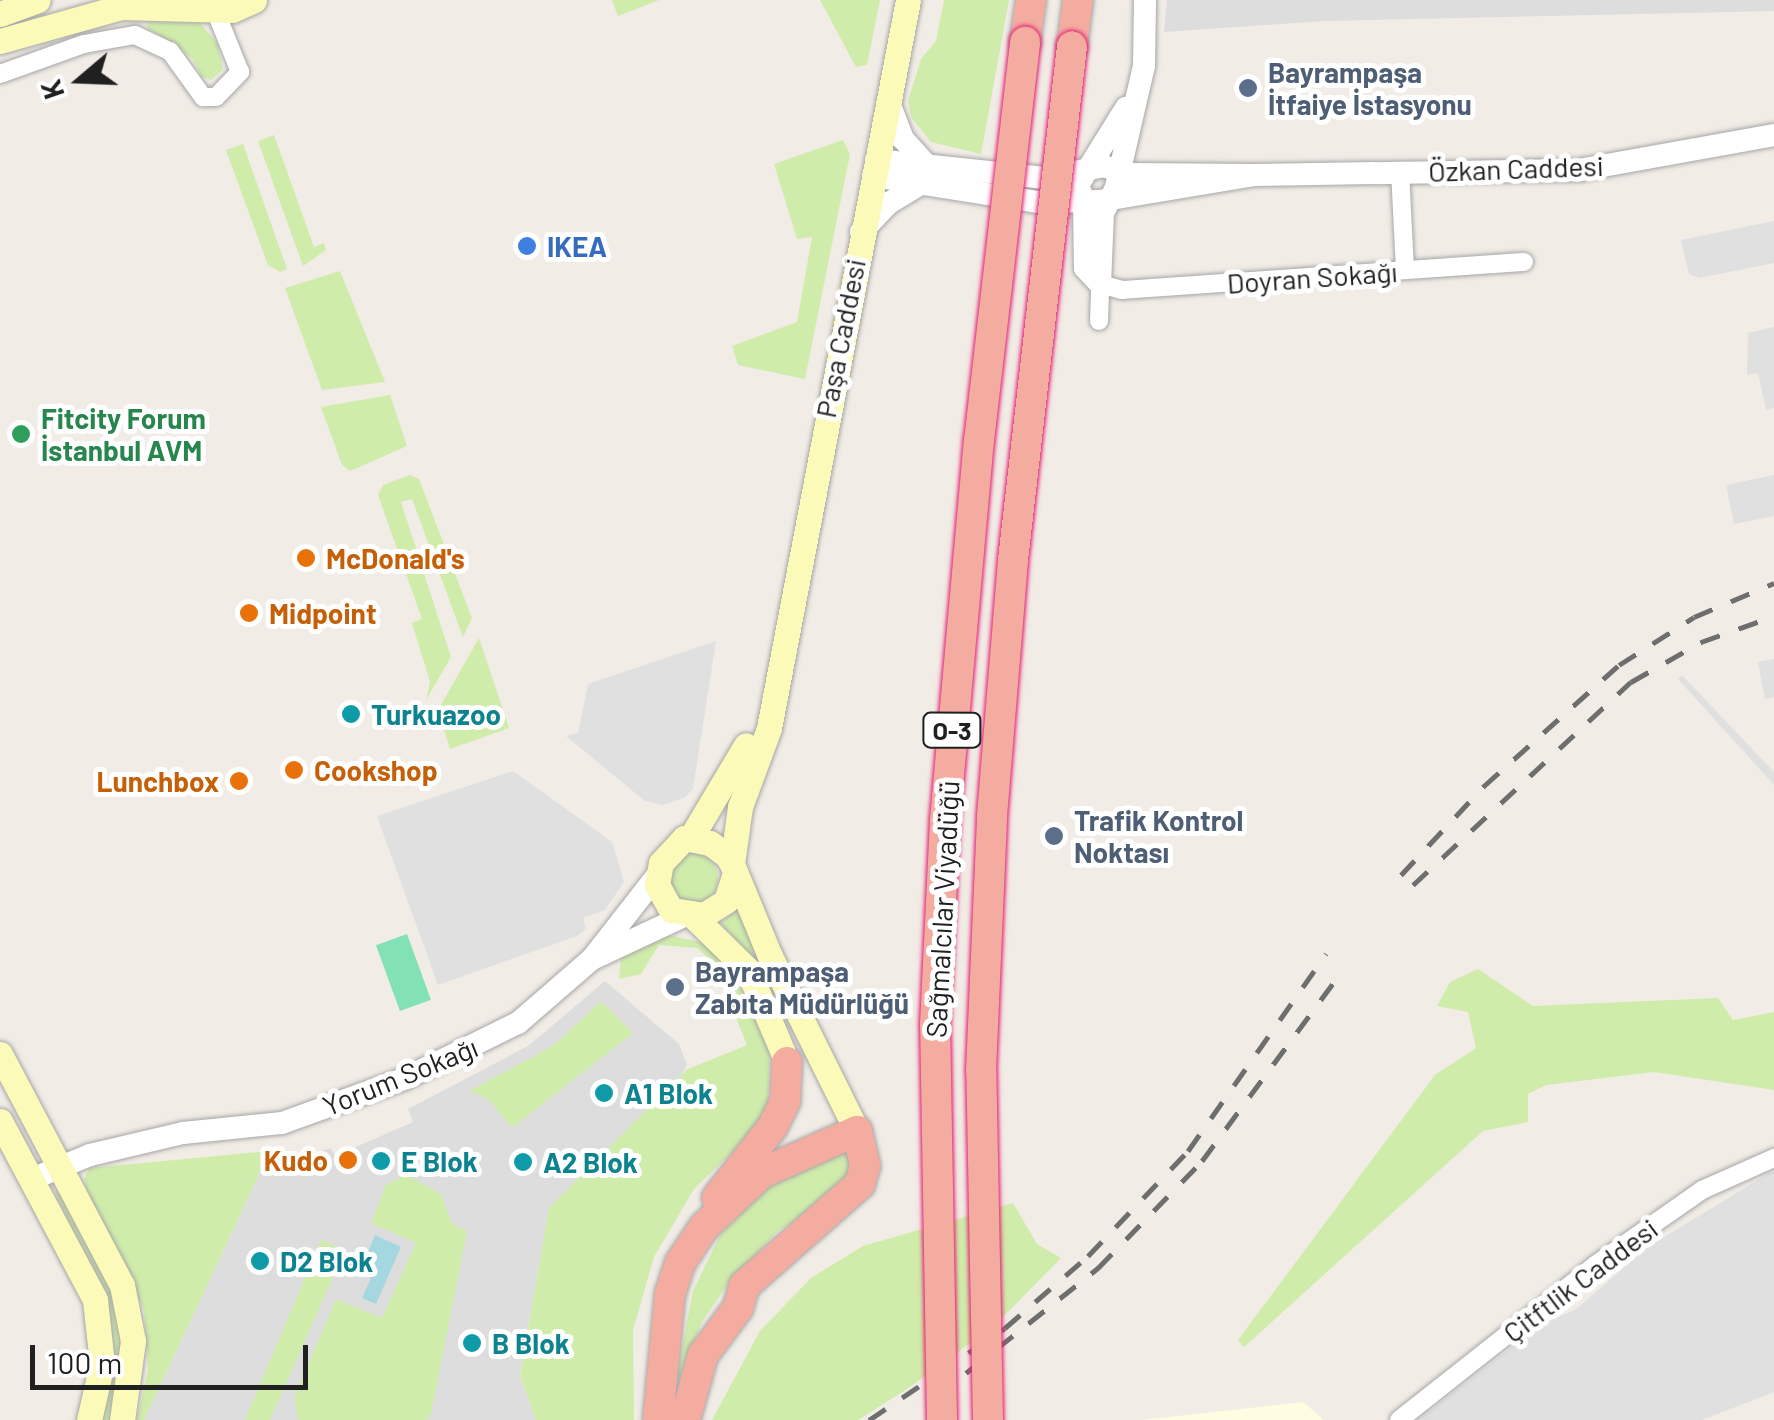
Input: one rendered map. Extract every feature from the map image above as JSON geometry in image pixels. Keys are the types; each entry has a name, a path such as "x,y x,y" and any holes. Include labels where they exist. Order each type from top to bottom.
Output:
{"highway":[{"name":"Sağmalcılar Viyadüğü","path":"942,1420 935,1025 945,820 979,441 1031,0"},
{"name":"Sağmalcılar Viyadüğü","path":"988,1420 980,1071 992,816 1013,560 1078,0"},
{"path":"714,1216 728,1176 780,1112 787,1062"},
{"path":"658,1420 670,1294 680,1263 714,1216 762,1173 857,1131 865,1166 860,1184 831,1215 760,1266 703,1355 690,1389 685,1420"}],"main road":[{"path":"0,14 38,0"},
{"path":"0,41 121,8 254,0"},
{"name":"Paşa Caddesi","path":"734,868 740,807 769,728 775,676 908,0"},
{"name":"Paşa Caddesi","path":"690,839 737,766 775,676"},
{"path":"787,1062 748,970 689,916 663,902 656,877 672,849 690,839 716,846 734,868 857,1131"},
{"path":"689,916 726,902 734,868"},
{"path":"0,1054 63,1166 130,1313 132,1366 122,1420"},
{"path":"0,1121 95,1300 102,1363 90,1420"}],"street":[{"path":"1100,321 1108,198 1146,47 1144,0"},
{"path":"0,74 84,44 135,35 170,51 203,97 216,97 240,72 209,5"},
{"path":"1100,284 1085,268 1084,202 1078,186 1136,93"},
{"path":"888,100 903,139 925,176"},
{"name":"Özkan Caddesi","path":"925,176 1045,178 1086,168 1255,174 1580,170 1774,135"},
{"path":"875,168 925,176"},
{"path":"1400,171 1405,270"},
{"name":"Özkan Caddesi","path":"925,176 1037,202 1084,202 1255,174"},
{"path":"860,233 876,213 925,176"},
{"name":"Doyran Sokağı","path":"1100,284 1122,290 1524,262"},
{"name":"Yorum Sokağı","path":"32,1179 63,1166 183,1133 282,1123 441,1064 518,1023 592,960 656,877"},
{"name":"Yorum Sokağı","path":"592,960 689,916"},
{"name":"Çitftlik Caddesi","path":"1398,1420 1702,1190 1774,1158"}],"shaded area":[{"path":"1167,0 1774,0 1774,11 1324,21 1164,32"},
{"path":"1774,221 1774,263 1699,278 1689,274 1681,240"},
{"path":"1774,327 1774,408 1766,410 1758,373 1747,375 1748,333"},
{"path":"1774,475 1774,516 1734,524 1726,485"},
{"path":"716,641 693,789 684,798 663,805 645,801 566,736 578,733 588,684"},
{"path":"1774,659 1774,697 1765,699 1758,662"},
{"path":"1682,675 1774,772 1774,785 1678,679"},
{"path":"513,771 612,842 624,882 605,910 583,918 586,929 577,936 438,985 377,816"},
{"path":"605,981 679,1044 687,1065 676,1084 549,1209 520,1376 536,1420 144,1420 270,1151 274,1165 331,1148 335,1156 413,1122 408,1109 528,1046"},
{"path":"1774,1170 1774,1392 1702,1420 1418,1420 1540,1325 1575,1310 1648,1247"},
{"path":"1303,1402 1324,1420 1142,1420"}],"green space":[{"path":"612,0 659,0 618,16"},
{"path":"820,0 880,0 867,65 856,67"},
{"path":"944,0 1009,0 981,154 931,142 911,117 908,101 921,59 936,41"},
{"path":"148,22 200,23 218,44 223,69 211,80 202,77 192,58 147,28"},
{"path":"274,135 314,247 324,243 326,250 303,266 258,141"},
{"path":"843,140 850,154 805,379 738,365 732,346 797,322 812,237 797,239 774,164"},
{"path":"243,144 287,269 280,272 268,265 226,150"},
{"path":"340,271 385,382 322,390 285,288"},
{"path":"390,395 407,446 350,471 342,465 321,407"},
{"path":"410,475 419,479 472,618 463,637 412,499 401,502 451,657 426,700 430,682 412,623 422,619 378,495 383,485"},
{"path":"479,638 509,728 450,749 438,710"},
{"path":"683,854 703,854 717,868 717,888 703,902 683,902 669,888 669,868"},
{"path":"737,908 758,954 752,958 721,923"},
{"path":"407,934 431,1000 400,1011 376,945"},
{"path":"668,935 700,942 730,966 770,1053 768,1105 755,1130 694,1189 654,1257 633,1330 634,1420 536,1420 520,1376 549,1208 686,1070 747,1045 714,963 697,948 659,945 641,974 619,979 621,954"},
{"path":"1478,969 1533,1006 1718,998 1733,1020 1774,1012 1774,1090 1654,1072 1546,1085 1528,1094 1528,1122 1483,1131 1244,1347 1238,1340 1435,1075 1476,1048 1468,1012 1437,1006 1450,982"},
{"path":"601,1001 633,1033 512,1128 488,1099 469,1091 553,1046"},
{"path":"270,1151 144,1420 137,1420 148,1370 144,1310 90,1200 84,1179 89,1168"},
{"path":"844,1151 851,1153 853,1173 832,1199 778,1231 730,1281 702,1322 673,1395 693,1291 720,1235 770,1184"},
{"path":"406,1175 441,1194 452,1224 467,1231 431,1414 426,1420 298,1420 294,1398 336,1299 382,1318 416,1243 371,1223 386,1185"},
{"path":"63,1188 111,1289 122,1329 113,1420 100,1420 112,1375 110,1321 56,1193"},
{"path":"1013,1203 1037,1244 1061,1258 995,1325 907,1389 858,1420 712,1420 760,1331 811,1278 863,1246"},
{"path":"321,1240 345,1250 270,1420 245,1420"}],"water":[{"path":"375,1235 401,1247 376,1304 362,1298 371,1278 359,1273"}],"railway":[{"path":"1401,875 1484,786 1619,665 1694,617 1774,583"},
{"path":"1413,885 1631,682 1701,642 1774,616"},
{"path":"869,1420 1005,1328 1088,1256 1188,1151 1326,954"},
{"path":"966,1373 1098,1268 1202,1161 1343,970"}],"place":[{"name":"Bayrampaşa İtfaiye İstasyonu","path":"1248,88"},
{"name":"IKEA","path":"527,246"},
{"name":"Fitcity Forum İstanbul AVM","path":"21,434"},
{"name":"McDonald's","path":"306,558"},
{"name":"Midpoint","path":"249,613"},
{"name":"Turkuazoo","path":"351,714"},
{"name":"Cookshop","path":"294,770"},
{"name":"Lunchbox","path":"239,781"},
{"name":"Trafik Kontrol Noktası","path":"1054,836"},
{"name":"Bayrampaşa Zabıta Müdürlüğü","path":"675,987"},
{"name":"A1 Blok","path":"604,1093"},
{"name":"Kudo","path":"348,1160"},
{"name":"E Blok","path":"381,1161"},
{"name":"A2 Blok","path":"523,1162"},
{"name":"D2 Blok","path":"260,1261"},
{"name":"B Blok","path":"472,1343"}]}
